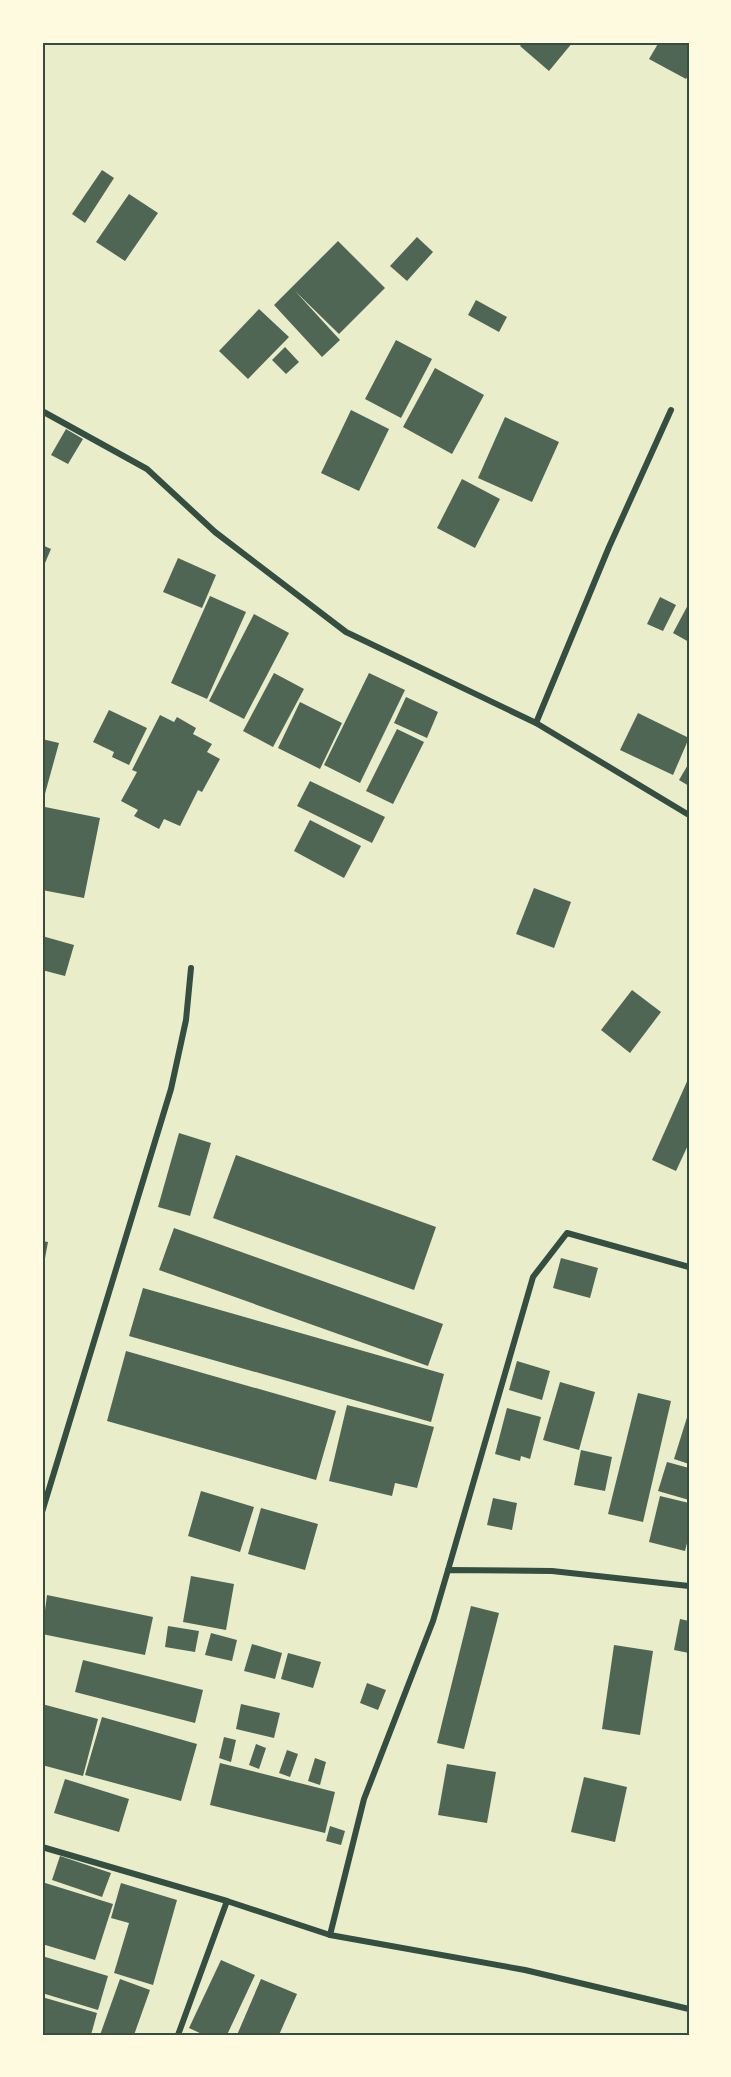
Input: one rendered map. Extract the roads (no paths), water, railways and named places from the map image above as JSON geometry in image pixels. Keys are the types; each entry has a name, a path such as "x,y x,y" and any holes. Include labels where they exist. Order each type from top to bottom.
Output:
{"street":[{"path":"537,723 609,547 671,410"},
{"path":"42,411 147,469 215,532 346,632 537,723 689,815"},
{"path":"42,1512 171,1089 186,1020 191,968"},
{"path":"330,1935 364,1799 432,1621 533,1278 567,1233 689,1268"},
{"path":"448,1570 552,1571 689,1586"},
{"path":"42,1846 330,1935 525,1970 689,2009"},
{"path":"178,2035 226,1901"}]}
